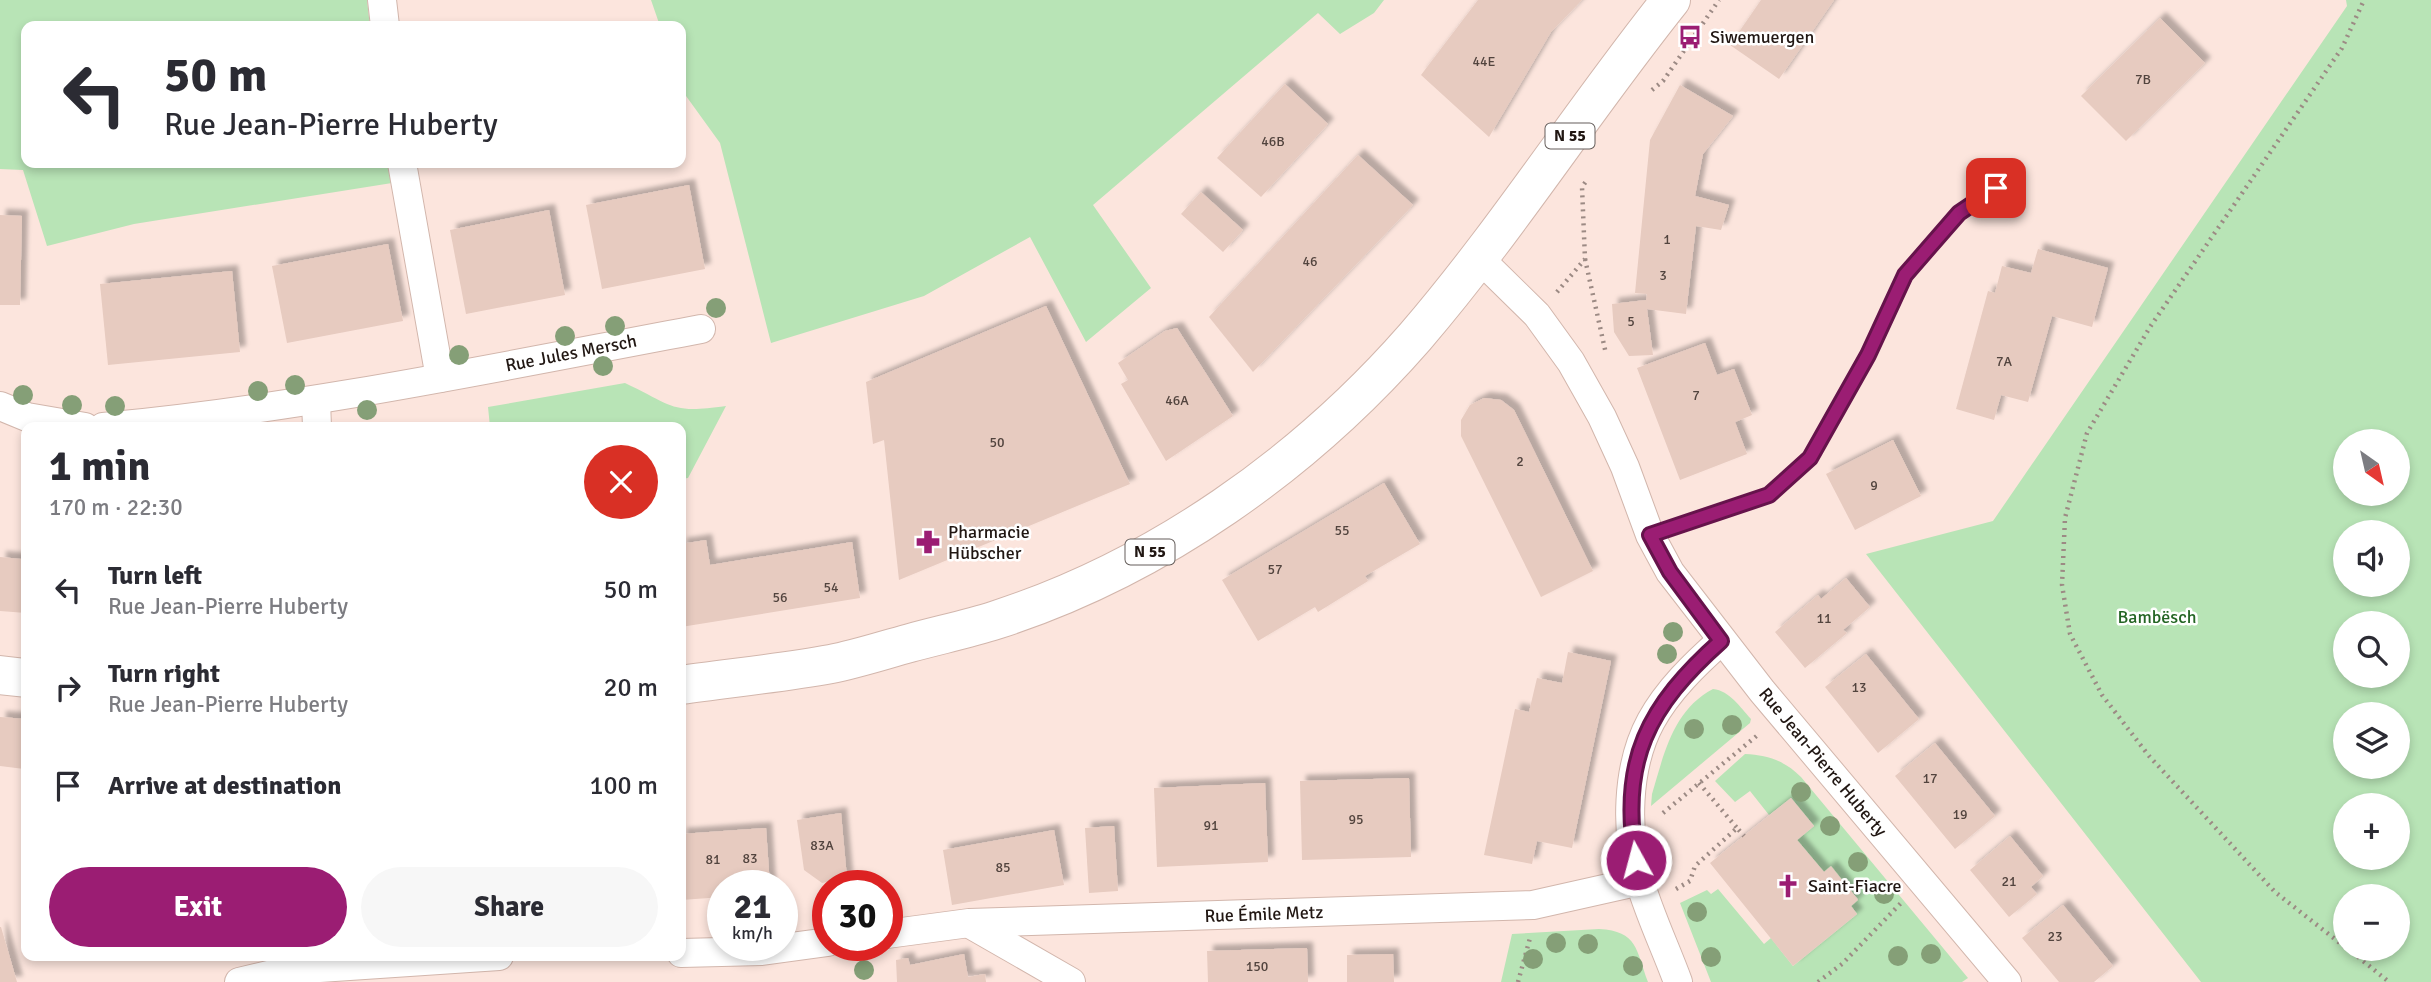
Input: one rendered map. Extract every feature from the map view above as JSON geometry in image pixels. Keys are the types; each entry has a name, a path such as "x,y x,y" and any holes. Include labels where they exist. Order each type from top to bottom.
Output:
{"main road":[{"name":"N 55","path":"686,684 832,664 997,619 1083,584 1153,551 1219,510 1279,466 1357,400 1480,258 1671,0"},
{"path":"0,675 21,677"}],"street":[{"path":"382,0 384,21"},
{"path":"403,168 440,378"},
{"name":"Rue Jean-Pierre Huberty","path":"1480,258 1537,315 1571,362 1602,417 1625,467 1650,535 1670,572 1762,691 1924,880 2007,982"},
{"name":"Rue Jules Mersch","path":"160,422 316,414 440,378 701,329"},
{"path":"0,406 27,417 56,422"},
{"path":"1678,982 1640,881 1632,838 1630,785 1650,721 1689,669 1721,641"},
{"name":"Rue Émile Metz","path":"903,932 969,923 1533,905 1640,881"},
{"path":"969,923 1071,982"},
{"path":"686,953 762,951 812,944"},
{"path":"239,982 447,961"}],"lane":[{"path":"1650,535 1769,495 1810,458 1868,355 1905,275 1959,213 2014,175"}],"path":[{"path":"2333,938 2275,892 2149,756 2102,695 2070,634 2062,585 2065,519 2087,433 2150,327 2342,48 2364,0"},
{"path":"1590,176 1583,187 1585,258 1607,359"},
{"path":"1537,315 1585,258"},
{"path":"1632,838 1767,727 1747,704 1762,691"},
{"path":"1699,783 1744,836"},
{"path":"1668,879 1672,892 1690,881 1695,866 1737,828"},
{"path":"1818,982 1877,930 1924,880"},
{"path":"1518,982 1531,933 1533,905"},
{"path":"2362,961 2389,982"}],"green space":[{"path":"0,0 367,0 369,21 21,21 21,168 390,168 392,183 134,224 47,246 23,170 0,169"},
{"path":"651,0 1384,0 1374,13 1340,34 1318,13 1093,205 1151,288 1086,342 1030,237 924,296 771,343 720,143 686,96 686,21 658,21"},
{"name":"Bambësch","path":"2346,0 2431,0 2431,982 2201,982 1866,554 1993,521 2347,6"},
{"path":"625,383 673,406 693,409 726,406 686,478 686,422 490,422 488,407"},
{"path":"1713,689 1734,700 1751,719 1750,723 1651,806 1656,779 1672,734 1688,709"},
{"path":"1745,754 1776,760 1801,777 1968,978 1962,982 1711,982 1680,903 1707,890 1711,894 1718,889 1764,944 1771,938 1793,966 1857,914 1851,906 1858,899 1831,867 1824,872 1797,840 1814,826 1791,798 1769,815 1750,791 1735,802 1715,781"},
{"path":"1599,929 1621,934 1634,944 1648,982 1501,982 1512,934"}],"building":[{"path":"1478,0 1582,0 1551,32 1489,137 1421,75"},
{"path":"1761,0 1834,0 1779,79 1730,45"},
{"path":"2160,18 2205,63 2126,141 2081,96"},
{"path":"1285,84 1328,124 1261,197 1217,158"},
{"path":"1680,85 1733,116 1703,154 1695,196 1729,205 1721,230 1696,226 1686,314 1647,309 1653,355 1629,356 1614,332 1612,304 1646,300 1647,294 1635,293 1650,140"},
{"path":"1358,155 1413,205 1253,372 1209,317"},
{"path":"689,185 705,269 602,289 586,205"},
{"path":"1201,192 1243,230 1223,252 1181,214"},
{"path":"549,210 565,295 466,314 450,230"},
{"path":"0,215 22,216 20,305 0,305"},
{"path":"388,244 403,321 287,343 272,266"},
{"path":"2038,249 2108,268 2092,327 2052,316 2028,402 2001,395 1994,420 1956,409 1988,291 1995,293 2002,266 2031,273"},
{"path":"232,271 240,352 108,365 100,284"},
{"path":"1046,306 1130,484 899,580 884,440 873,444 866,382"},
{"path":"1177,328 1233,416 1166,461 1121,384 1128,380 1118,363 1165,331"},
{"path":"1705,343 1717,375 1734,369 1752,415 1735,422 1747,454 1680,480 1637,368"},
{"path":"1484,398 1501,400 1514,410 1593,571 1541,597 1461,436 1461,420 1470,405"},
{"path":"1893,440 1921,496 1855,530 1826,474"},
{"path":"1384,483 1420,544 1365,576 1368,581 1318,612 1315,607 1258,641 1222,580"},
{"path":"706,540 710,565 852,542 860,598 686,626 686,543"},
{"path":"0,557 21,559 21,613 0,611"},
{"path":"1846,578 1870,607 1843,630 1847,633 1805,668 1775,632 1818,595 1821,599"},
{"path":"1568,652 1611,661 1572,848 1537,841 1532,864 1484,855 1515,709 1529,712 1537,678 1562,683"},
{"path":"1866,654 1919,719 1878,753 1825,687"},
{"path":"0,717 21,719 21,769 0,766"},
{"path":"1935,743 1995,816 1955,849 1895,776"},
{"path":"1409,778 1411,857 1302,860 1300,781"},
{"path":"1265,783 1268,862 1157,867 1154,788"},
{"name":"Saint-Fiacre","path":"1791,798 1814,826 1797,840 1824,872 1831,866 1858,900 1851,906 1857,914 1793,966 1710,863"},
{"path":"841,813 846,870 812,870 812,876 804,870 797,820"},
{"path":"1114,826 1118,891 1089,893 1085,828"},
{"path":"766,828 769,870 707,870 707,898 686,900 686,834"},
{"path":"1054,830 1064,885 952,905 943,850"},
{"path":"2010,836 2043,876 2031,887 2037,894 2009,917 1970,870"},
{"path":"2063,905 2113,966 2094,982 2059,982 2022,938"},
{"path":"1,927 17,982 0,982"},
{"path":"1307,948 1308,982 1208,982 1207,951"},
{"path":"964,954 968,977 985,974 986,982 897,982 896,961 908,958 910,965"},
{"path":"1393,954 1394,982 1347,982 1347,955"}],"place":[{"name":"Siwemuergen","path":"1690,37"},
{"name":"Pharmacie Hübscher","path":"928,542"},
{"name":"Saint-Fiacre","path":"1788,886"}],"route":[{"path":"1636,860 1632,838 1630,785 1650,721 1689,669 1721,641 1670,572 1650,535 1769,495 1810,458 1868,355 1905,275 1959,213 1996,188"}]}
